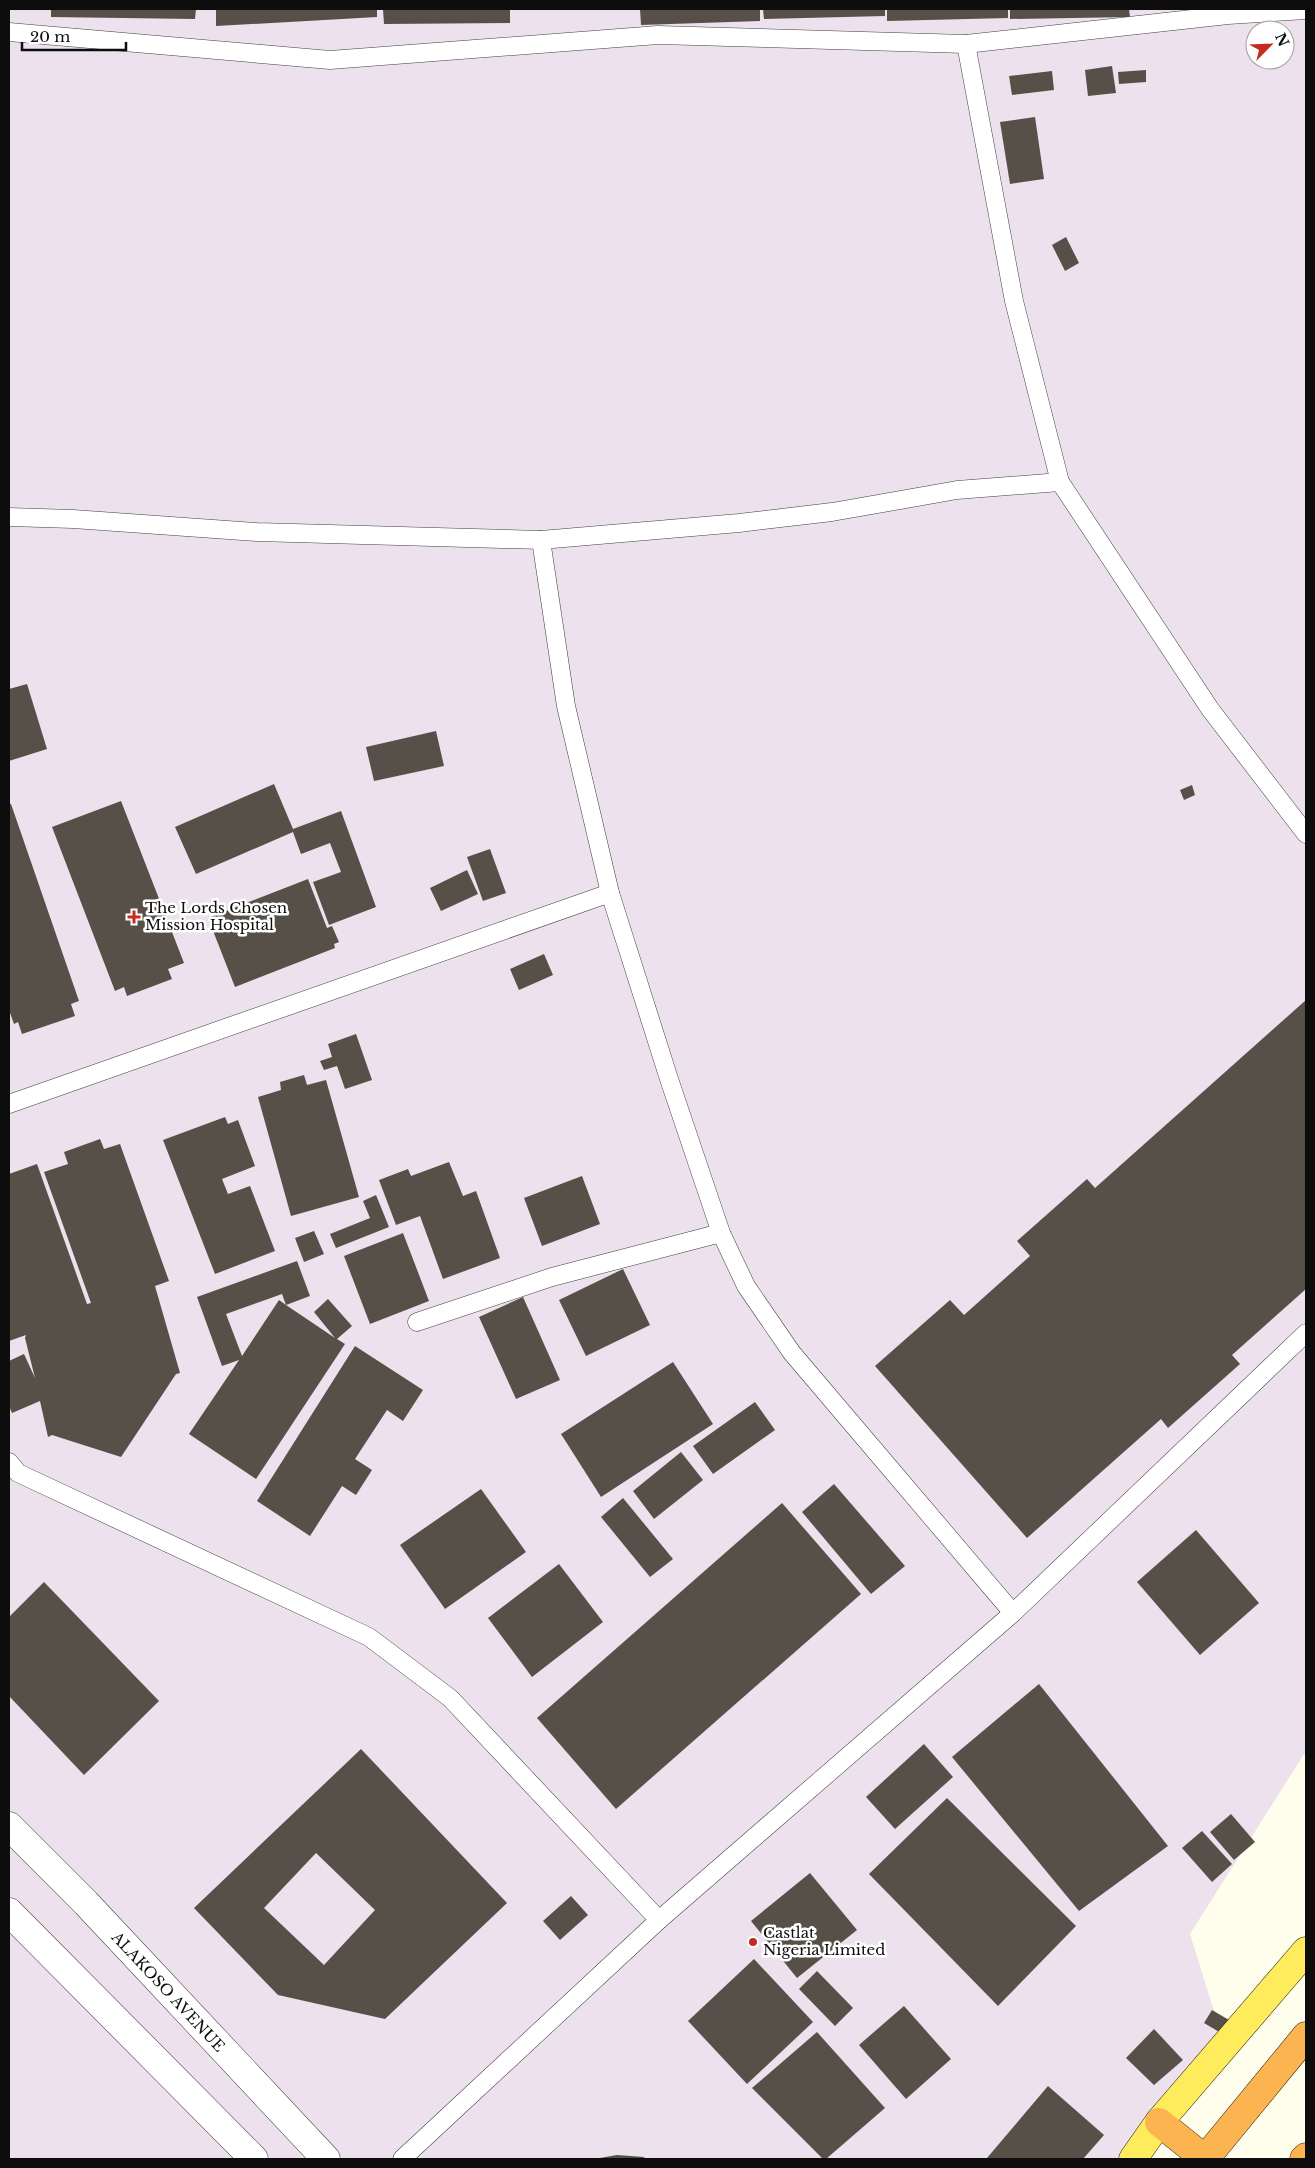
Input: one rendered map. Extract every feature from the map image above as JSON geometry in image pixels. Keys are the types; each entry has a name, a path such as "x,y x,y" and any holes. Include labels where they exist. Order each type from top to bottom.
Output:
{"highway":[{"path":"1159,2122 1205,2159 1306,2036"}],"main road":[{"path":"1133,2159 1159,2122 1306,1951"}],"street":[{"name":"ALAKOSO AVENUE","path":"9,1826 86,1903 326,2159"},
{"path":"9,1912 254,2159"}],"lane":[{"path":"9,32 330,60 658,35 966,44 1228,15 1306,10"},
{"path":"966,44 1014,301 1060,482 1210,709 1306,834"},
{"path":"9,517 73,519 257,532 541,540 738,523 832,512 957,490 1060,482"},
{"path":"541,540 566,706 610,894 721,1233 746,1286 792,1353 1013,1613"},
{"path":"9,1104 610,894"},
{"path":"417,1322 552,1277 721,1233"},
{"path":"402,2159 659,1920 1013,1613 1306,1333"},
{"path":"9,1462 18,1473 369,1638 450,1698 659,1920"}],"shaded area":[{"path":"9,9 1306,9 1306,1751 1190,1934 1226,2050 1130,2159 9,2159"}],"building":[{"path":"51,9 196,9 195,19 51,17"},
{"path":"216,9 377,9 377,17 216,26"},
{"path":"383,9 510,9 510,23 384,24"},
{"path":"640,9 760,9 760,21 641,25"},
{"path":"763,9 885,9 885,16 764,19"},
{"path":"887,9 1008,9 1008,18 887,21"},
{"path":"1010,9 1129,9 1130,17 1010,19"},
{"path":"1112,66 1116,93 1088,96 1085,70"},
{"path":"1146,70 1146,82 1119,84 1118,72"},
{"path":"1052,71 1054,90 1012,95 1009,76"},
{"path":"1035,117 1044,179 1010,184 1000,122"},
{"path":"1066,237 1079,263 1065,271 1052,245"},
{"path":"27,684 47,749 9,761 9,689"},
{"path":"436,731 444,766 374,781 366,747"},
{"path":"274,784 293,829 341,811 376,907 329,925 313,882 341,872 330,843 301,854 293,832 196,874 175,827"},
{"path":"1192,785 1195,795 1184,800 1180,790"},
{"path":"121,801 184,963 168,969 172,979 127,996 124,987 115,991 52,827"},
{"path":"9,804 11,804 79,1001 71,1004 75,1016 22,1034 18,1022 14,1024 9,1010"},
{"path":"490,849 506,893 483,901 467,857"},
{"path":"467,870 478,894 441,911 430,888"},
{"path":"308,879 327,928 332,926 339,942 334,944 335,948 235,987 208,918"},
{"path":"544,954 553,975 519,990 510,969"},
{"path":"1306,1000 1306,1289 1232,1355 1240,1364 1168,1428 1161,1419 1027,1538 875,1366 950,1300 964,1315 1030,1256 1017,1241 1087,1179 1095,1188"},
{"path":"356,1034 372,1080 345,1089 337,1066 324,1070 320,1061 332,1057 328,1044"},
{"path":"304,1075 307,1085 326,1080 359,1197 291,1216 258,1097 281,1090 280,1082"},
{"path":"225,1117 228,1124 238,1120 255,1166 222,1179 228,1194 250,1186 275,1251 215,1274 163,1140"},
{"path":"100,1139 104,1149 120,1144 169,1281 155,1286 180,1373 176,1374 121,1457 52,1435 48,1437 40,1401 12,1413 9,1406 9,1361 24,1354 35,1378 25,1338 26,1335 9,1341 9,1174 37,1164 87,1304 91,1303 44,1172 68,1164 64,1152"},
{"path":"449,1162 463,1196 476,1191 500,1258 443,1279 420,1216 396,1225 379,1180 408,1169 411,1176"},
{"path":"582,1176 600,1224 542,1246 524,1198"},
{"path":"376,1195 389,1227 336,1248 330,1234 370,1218 363,1201"},
{"path":"314,1231 324,1254 304,1262 295,1238"},
{"path":"403,1233 429,1301 370,1324 344,1256"},
{"path":"297,1261 310,1296 286,1305 335,1338 314,1312 328,1299 352,1326 337,1339 345,1344 256,1479 189,1434 239,1360 222,1366 197,1297","holes":["282,1294 286,1305 279,1300 242,1356 226,1314"]},
{"path":"623,1269 650,1325 586,1356 559,1300"},
{"path":"523,1297 560,1380 516,1399 479,1317"},
{"path":"355,1346 423,1390 403,1421 387,1410 355,1459 372,1470 356,1495 342,1486 310,1536 257,1501"},
{"path":"673,1362 713,1424 601,1497 561,1434"},
{"path":"755,1402 775,1430 713,1474 693,1446"},
{"path":"681,1452 703,1480 654,1519 633,1491"},
{"path":"834,1484 905,1566 871,1594 802,1512"},
{"path":"481,1489 526,1552 445,1609 400,1545"},
{"path":"623,1498 673,1559 650,1577 601,1517"},
{"path":"782,1503 861,1594 616,1809 537,1718"},
{"path":"1196,1530 1259,1603 1200,1655 1137,1582"},
{"path":"559,1564 603,1622 532,1677 488,1618"},
{"path":"44,1582 159,1701 84,1775 9,1696 9,1617"},
{"path":"1039,1684 1168,1846 1079,1911 952,1757"},
{"path":"924,1744 953,1777 895,1829 866,1797"},
{"path":"361,1749 507,1903 385,2019 278,1995 194,1908","holes":["316,1853 375,1910 324,1965 264,1908"]},
{"path":"947,1798 1076,1926 998,2006 869,1874"},
{"path":"1231,1814 1255,1842 1234,1860 1210,1832"},
{"path":"1202,1831 1232,1864 1212,1882 1182,1848"},
{"path":"810,1873 857,1930 797,1978 751,1921"},
{"path":"571,1896 588,1915 560,1940 543,1921"},
{"path":"754,1959 813,2022 747,2084 688,2021"},
{"path":"817,1971 853,2008 835,2026 799,1989"},
{"path":"904,2006 951,2059 906,2099 859,2045"},
{"path":"1212,2010 1229,2020 1221,2033 1204,2023"},
{"path":"1154,2029 1183,2060 1154,2085 1126,2058"},
{"path":"817,2032 885,2108 826,2159 823,2159 752,2088"},
{"path":"1048,2086 1104,2135 1083,2159 988,2159 987,2158"},
{"path":"617,2155 644,2157 645,2159 594,2159"}],"place":[{"name":"The Lords Chosen Mission Hospital","path":"134,917"},
{"name":"Castlat Nigeria Limited","path":"753,1942"}]}
